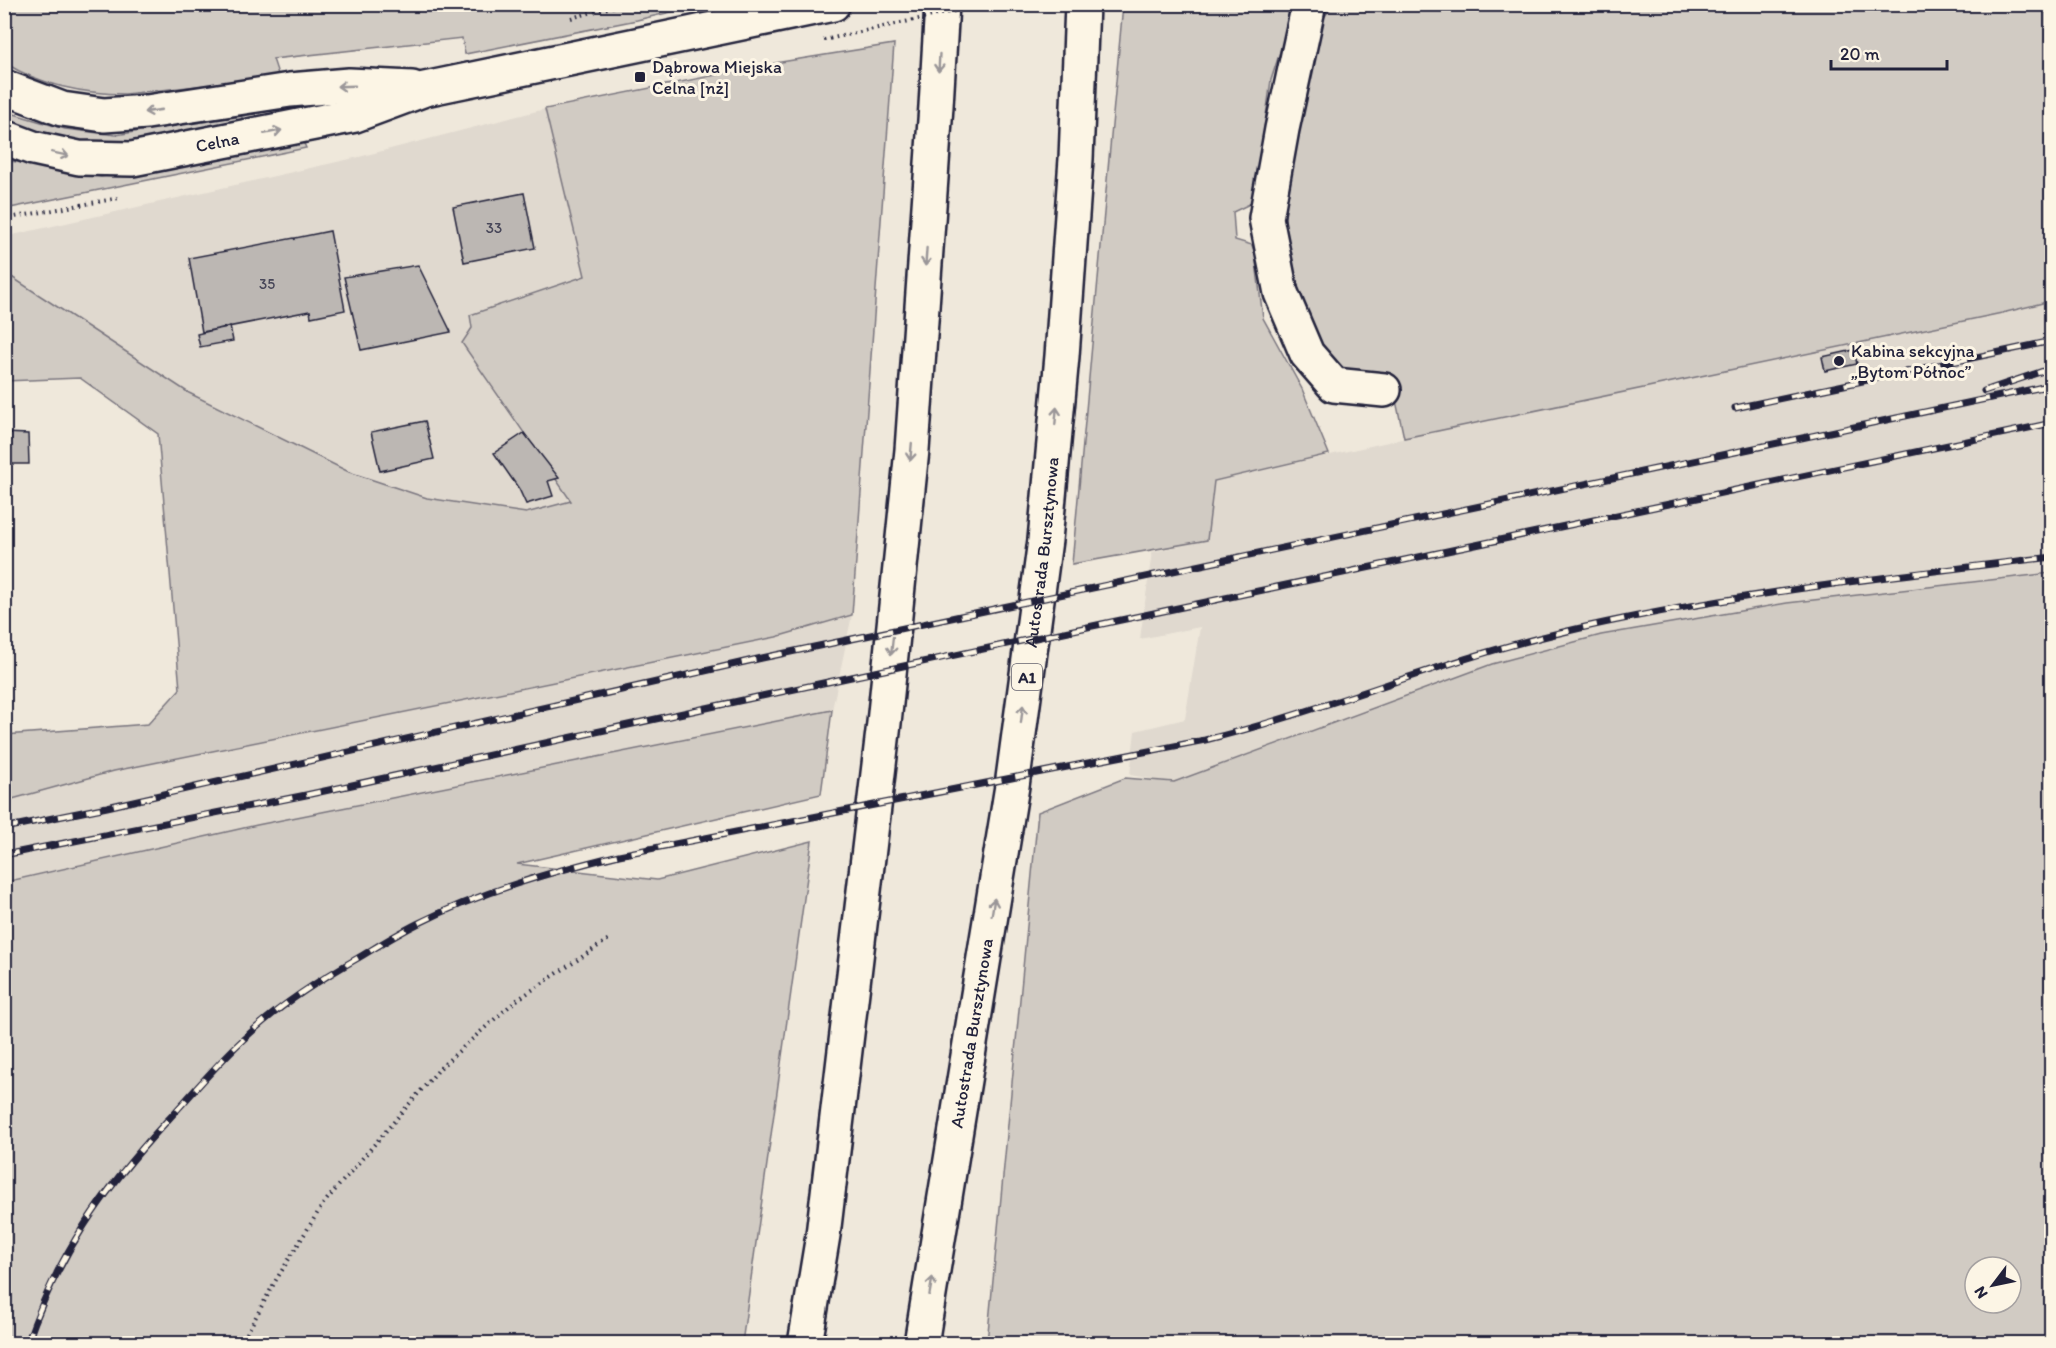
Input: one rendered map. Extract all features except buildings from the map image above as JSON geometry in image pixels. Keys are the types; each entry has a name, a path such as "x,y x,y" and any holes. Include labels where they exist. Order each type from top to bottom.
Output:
{"main road":[{"name":"Celna","path":"4,136 33,148 79,158 132,159 355,115 425,88 833,4"},
{"path":"805,1344 823,1235 884,723 912,450 942,4"},
{"name":"Autostrada Bursztynowa","path":"921,1344 1012,786 1045,540 1062,357 1075,170 1082,4"},
{"path":"1309,4 1282,129 1266,218 1270,240 1281,293 1307,354 1334,385 1384,390"},
{"name":"Celna","path":"4,87 62,109 104,115 147,112 290,90 349,85 425,88"}],"path":[{"path":"824,40 986,4"},
{"path":"242,1344 276,1280 323,1204 442,1066 514,1002 609,939"}],"shaded area":[{"path":"4,5 701,5 465,54 462,38 273,59 279,77 125,94 63,87 33,77 5,63"},
{"path":"1123,5 1295,5 1271,80 1254,202 1233,212 1235,240 1252,245 1263,318 1302,389 1329,454 1214,481 1207,540 1072,564"},
{"path":"1333,5 2051,5 2051,301 1404,438 1391,377 1344,369 1328,358 1290,292 1285,220 1289,145 1315,30"},
{"path":"894,44 852,615 776,637 114,771 5,801 5,735 148,724 180,689 158,434 80,378 5,381 4,272 189,393 349,472 427,498 526,513 571,501 462,343 472,328 470,315 585,276 545,109 781,62"},
{"path":"545,109 585,276 470,315 571,502 526,513 427,498 349,472 189,393 5,272 4,237 359,157"},
{"path":"14,114 65,129 116,135 240,115 244,120 242,123 144,141 96,143 71,140 23,127 11,122 11,116"},
{"path":"303,141 306,148 5,209 5,160 101,177"},
{"path":"2051,301 2051,573 1787,603 1601,635 1492,664 1174,783 1130,775 1135,731 1185,719 1200,627 1140,639 1152,552 1207,540 1214,481 1482,421"},
{"path":"2051,573 2051,1343 987,1343 1038,812 1125,778 1174,782 1492,664 1601,635 1787,603"},
{"path":"852,615 832,710 257,825 5,882 5,801 114,771 776,637"},
{"path":"832,710 821,794 517,864 657,880 812,841 742,1343 5,1343 5,882 257,825"}],"railway":[{"path":"1735,408 2052,341"},
{"path":"1984,391 2052,368"},
{"path":"4,828 107,807 762,658 2052,385"},
{"path":"4,855 306,795 757,697 2052,423"},
{"path":"27,1344 53,1282 68,1253 102,1199 143,1147 226,1056 286,1003 314,984 410,928 466,902 567,868 619,855 1205,740 1293,715 1511,645 1617,620 1802,588 2052,557"}],"place":[{"name":"Dąbrowa Miejska Celna [nż]","path":"640,77"},
{"name":"Kabina sekcyjna „Bytom Północ”","path":"1839,361"}]}
